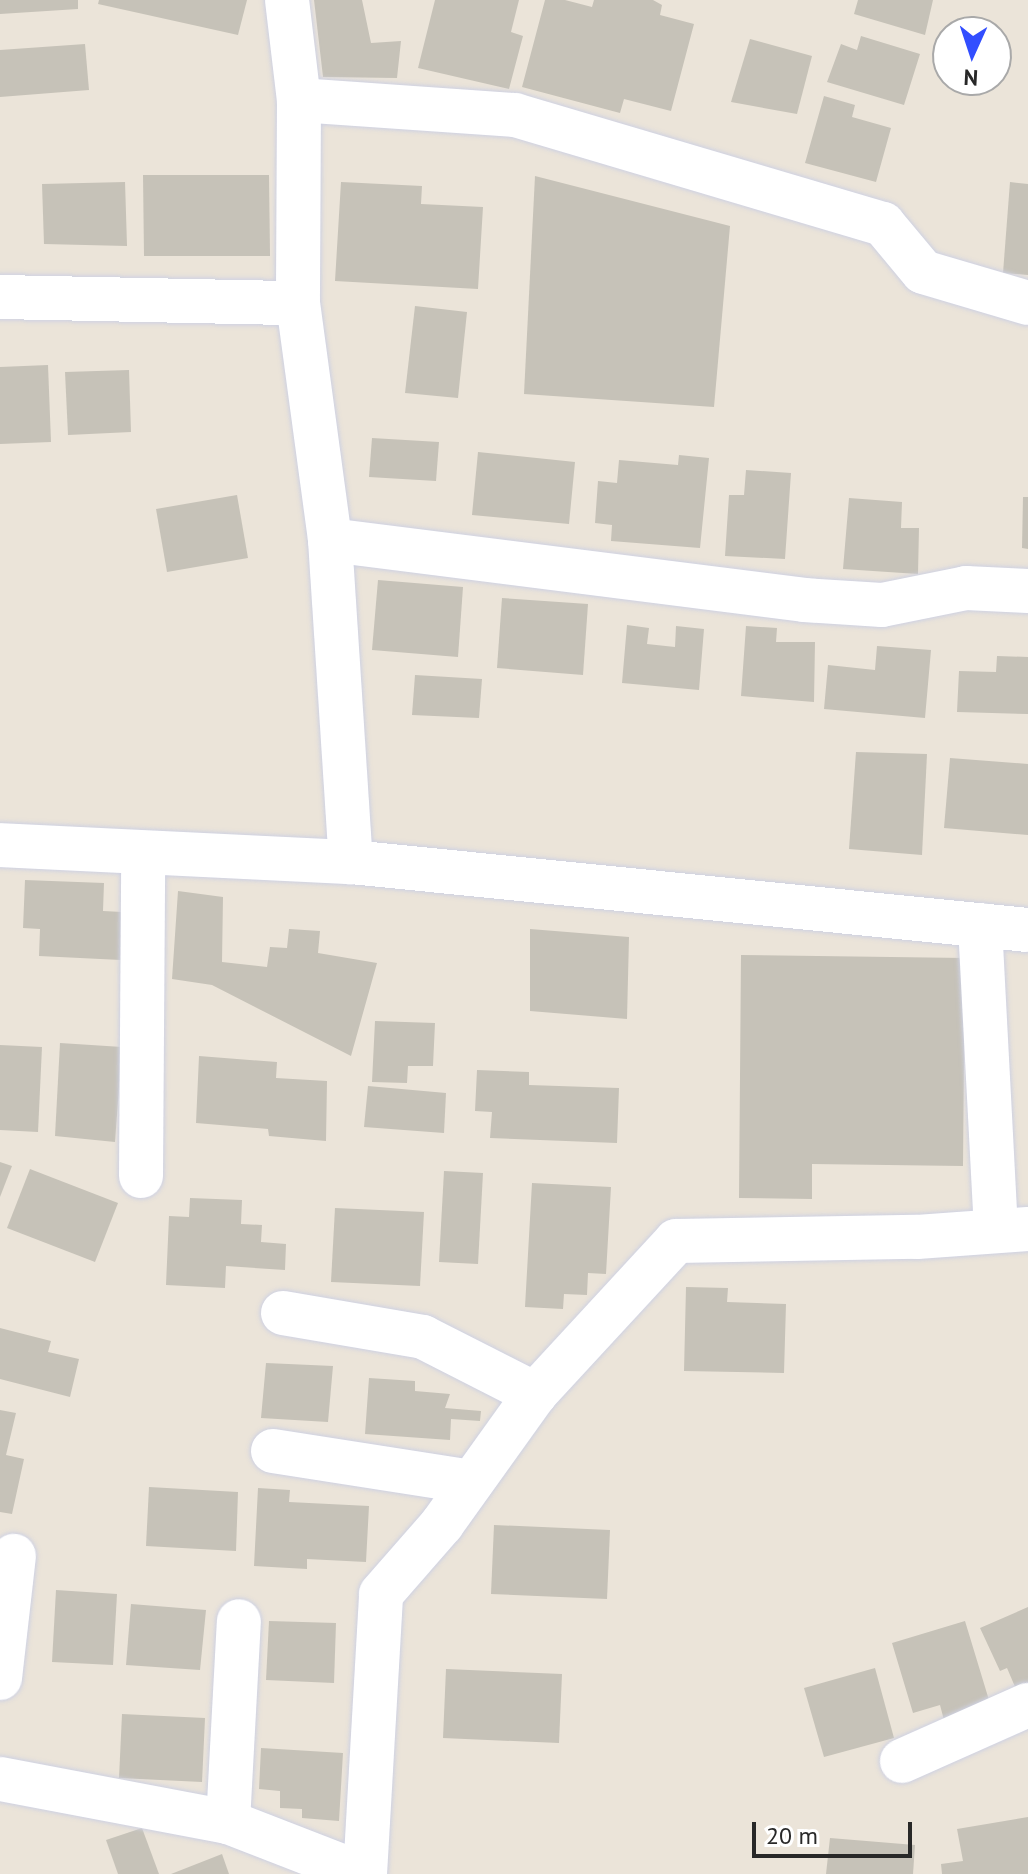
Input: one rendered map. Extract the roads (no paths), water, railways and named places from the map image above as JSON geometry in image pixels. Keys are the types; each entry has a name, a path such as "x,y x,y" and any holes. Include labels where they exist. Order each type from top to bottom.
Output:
{"street":[{"path":"287,0 299,100 298,303 330,540 351,862"},
{"path":"299,100 515,115 883,224 923,272 1028,303"},
{"path":"0,297 298,303"},
{"path":"330,540 804,600 882,605 966,588 1028,591"},
{"path":"0,845 351,862 1028,930"},
{"path":"141,1176 143,854"},
{"path":"0,1779 228,1822 363,1874 381,1594 472,1482 535,1394 676,1241 917,1237 1012,1230 980,925"},
{"path":"283,1313 423,1337 535,1394"},
{"path":"273,1451 472,1482"},
{"path":"0,1678 14,1556"},
{"path":"228,1822 239,1621"},
{"path":"902,1761 1028,1705"}]}
